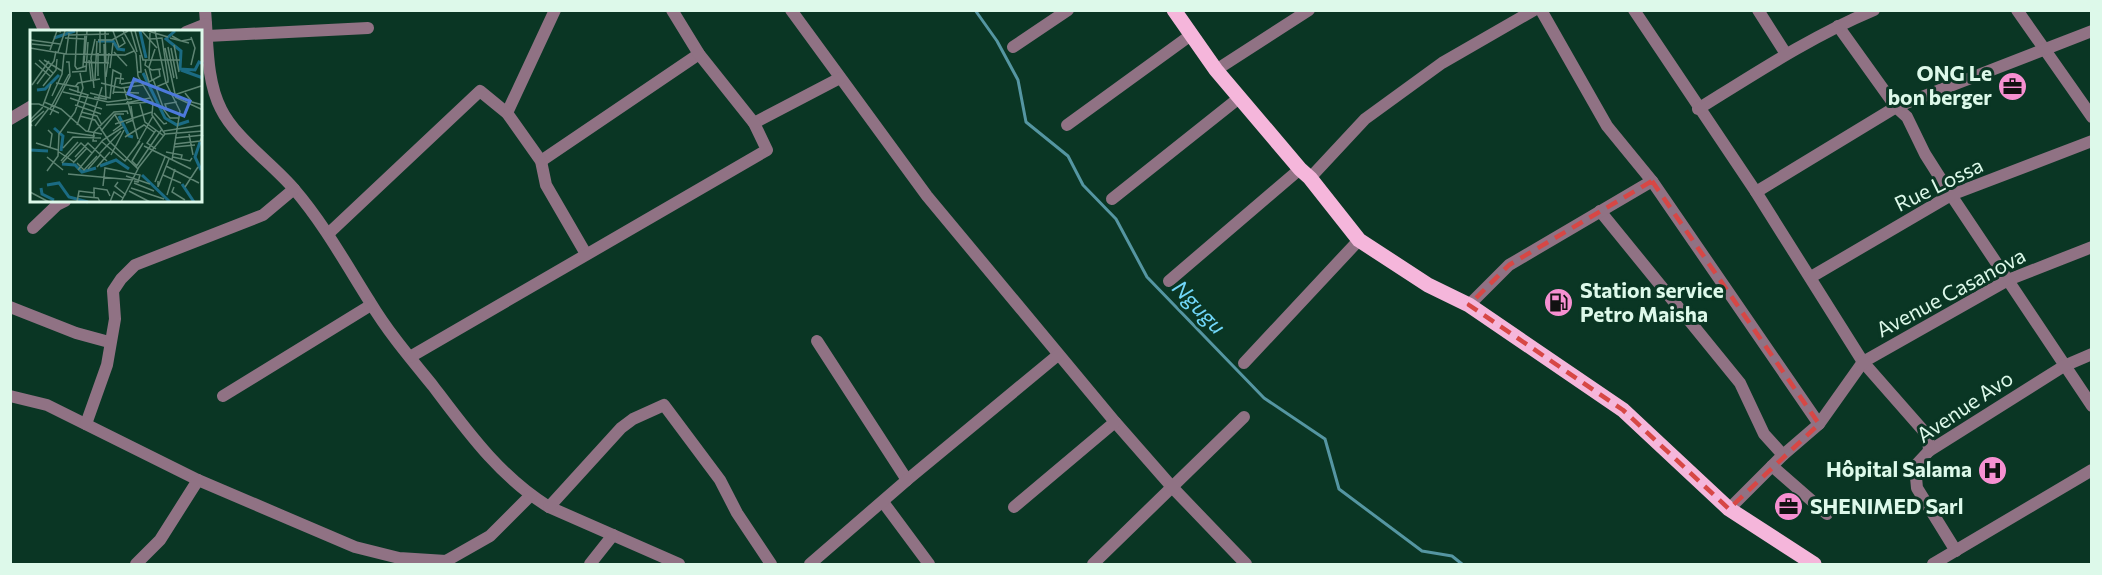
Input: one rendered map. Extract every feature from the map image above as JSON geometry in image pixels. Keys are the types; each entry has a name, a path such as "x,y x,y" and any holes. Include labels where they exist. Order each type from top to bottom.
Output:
{"main road":[{"path":"1174,10 1216,70 1305,173 1359,240 1428,285 1469,305 1623,410 1729,509 1814,564"}],"street":[{"path":"35,10 44,30"},
{"path":"205,10 211,75 222,111 228,121 294,189 328,234 372,305 410,357 507,476 549,507 679,564"},
{"path":"507,113 555,10"},
{"path":"410,357 767,150 754,123 699,54 672,10"},
{"path":"790,10 927,196 1115,422 1172,487 1246,564"},
{"path":"1013,47 1068,10"},
{"path":"1169,281 1305,173 1365,119 1442,63 1534,10"},
{"path":"1541,10 1608,126 1652,181 1819,424"},
{"path":"1634,10 1698,109 1756,192 1863,362 1928,435 1929,451"},
{"path":"1758,10 1786,54"},
{"path":"1698,109 1786,54 1874,10"},
{"path":"2017,10 2091,117"},
{"path":"1216,70 1306,11"},
{"path":"1838,26 1896,107 1907,117 1925,154 1951,195 2091,406"},
{"path":"202,30 368,28"},
{"path":"1756,192 1896,107 2091,31"},
{"path":"1067,125 1191,35"},
{"path":"541,161 699,54"},
{"path":"754,123 840,78"},
{"path":"328,234 480,91 507,113 541,161 546,185 586,254"},
{"path":"1112,199 1239,98"},
{"path":"10,119 30,107"},
{"name":"Rue Lossa","path":"1811,278 1951,195 2091,141"},
{"path":"1469,305 1509,265 1652,181"},
{"path":"86,424 107,365 109,342 115,319 113,291 121,279 135,265 263,214 294,189"},
{"path":"33,228 63,202"},
{"path":"1600,211 1740,383 1764,434 1783,455"},
{"path":"1244,363 1359,240"},
{"name":"Avenue Casanova","path":"1863,362 2008,280 2091,248"},
{"path":"223,396 372,305"},
{"path":"10,307 76,333 109,342"},
{"path":"816,341 907,480"},
{"name":"Avenue Avo","path":"1956,551 1917,488 1915,466 1929,451 2064,366 2091,354"},
{"path":"810,564 1058,355"},
{"path":"1729,509 1783,455 1819,424 1863,362"},
{"path":"10,396 47,405 198,480 355,547 399,558 446,561 490,536 531,495"},
{"path":"549,507 621,428 633,419 664,405 720,480 737,513 771,564"},
{"path":"1094,564 1244,417"},
{"path":"1014,507 1115,422"},
{"path":"1772,466 1827,514"},
{"path":"1933,564 2091,470"},
{"path":"136,564 160,540 198,480"},
{"path":"883,502 929,564"},
{"path":"590,564 613,535"}],"highlighted area":[{"path":"1652,181 1819,424 1729,509 1623,410 1469,305 1509,265"}],"waterway":[{"name":"Ngugu","path":"975,10 997,41 1018,80 1026,122 1068,156 1083,185 1116,219 1147,277 1264,398 1325,439 1339,489 1422,551 1452,556 1462,564"}],"place":[{"name":"ONG Le bon berger","path":"2013,86"},
{"name":"Station service Petro Maisha","path":"1559,303"},
{"name":"Hôpital Salama","path":"1993,470"},
{"name":"SHENIMED Sarl","path":"1789,507"}]}
